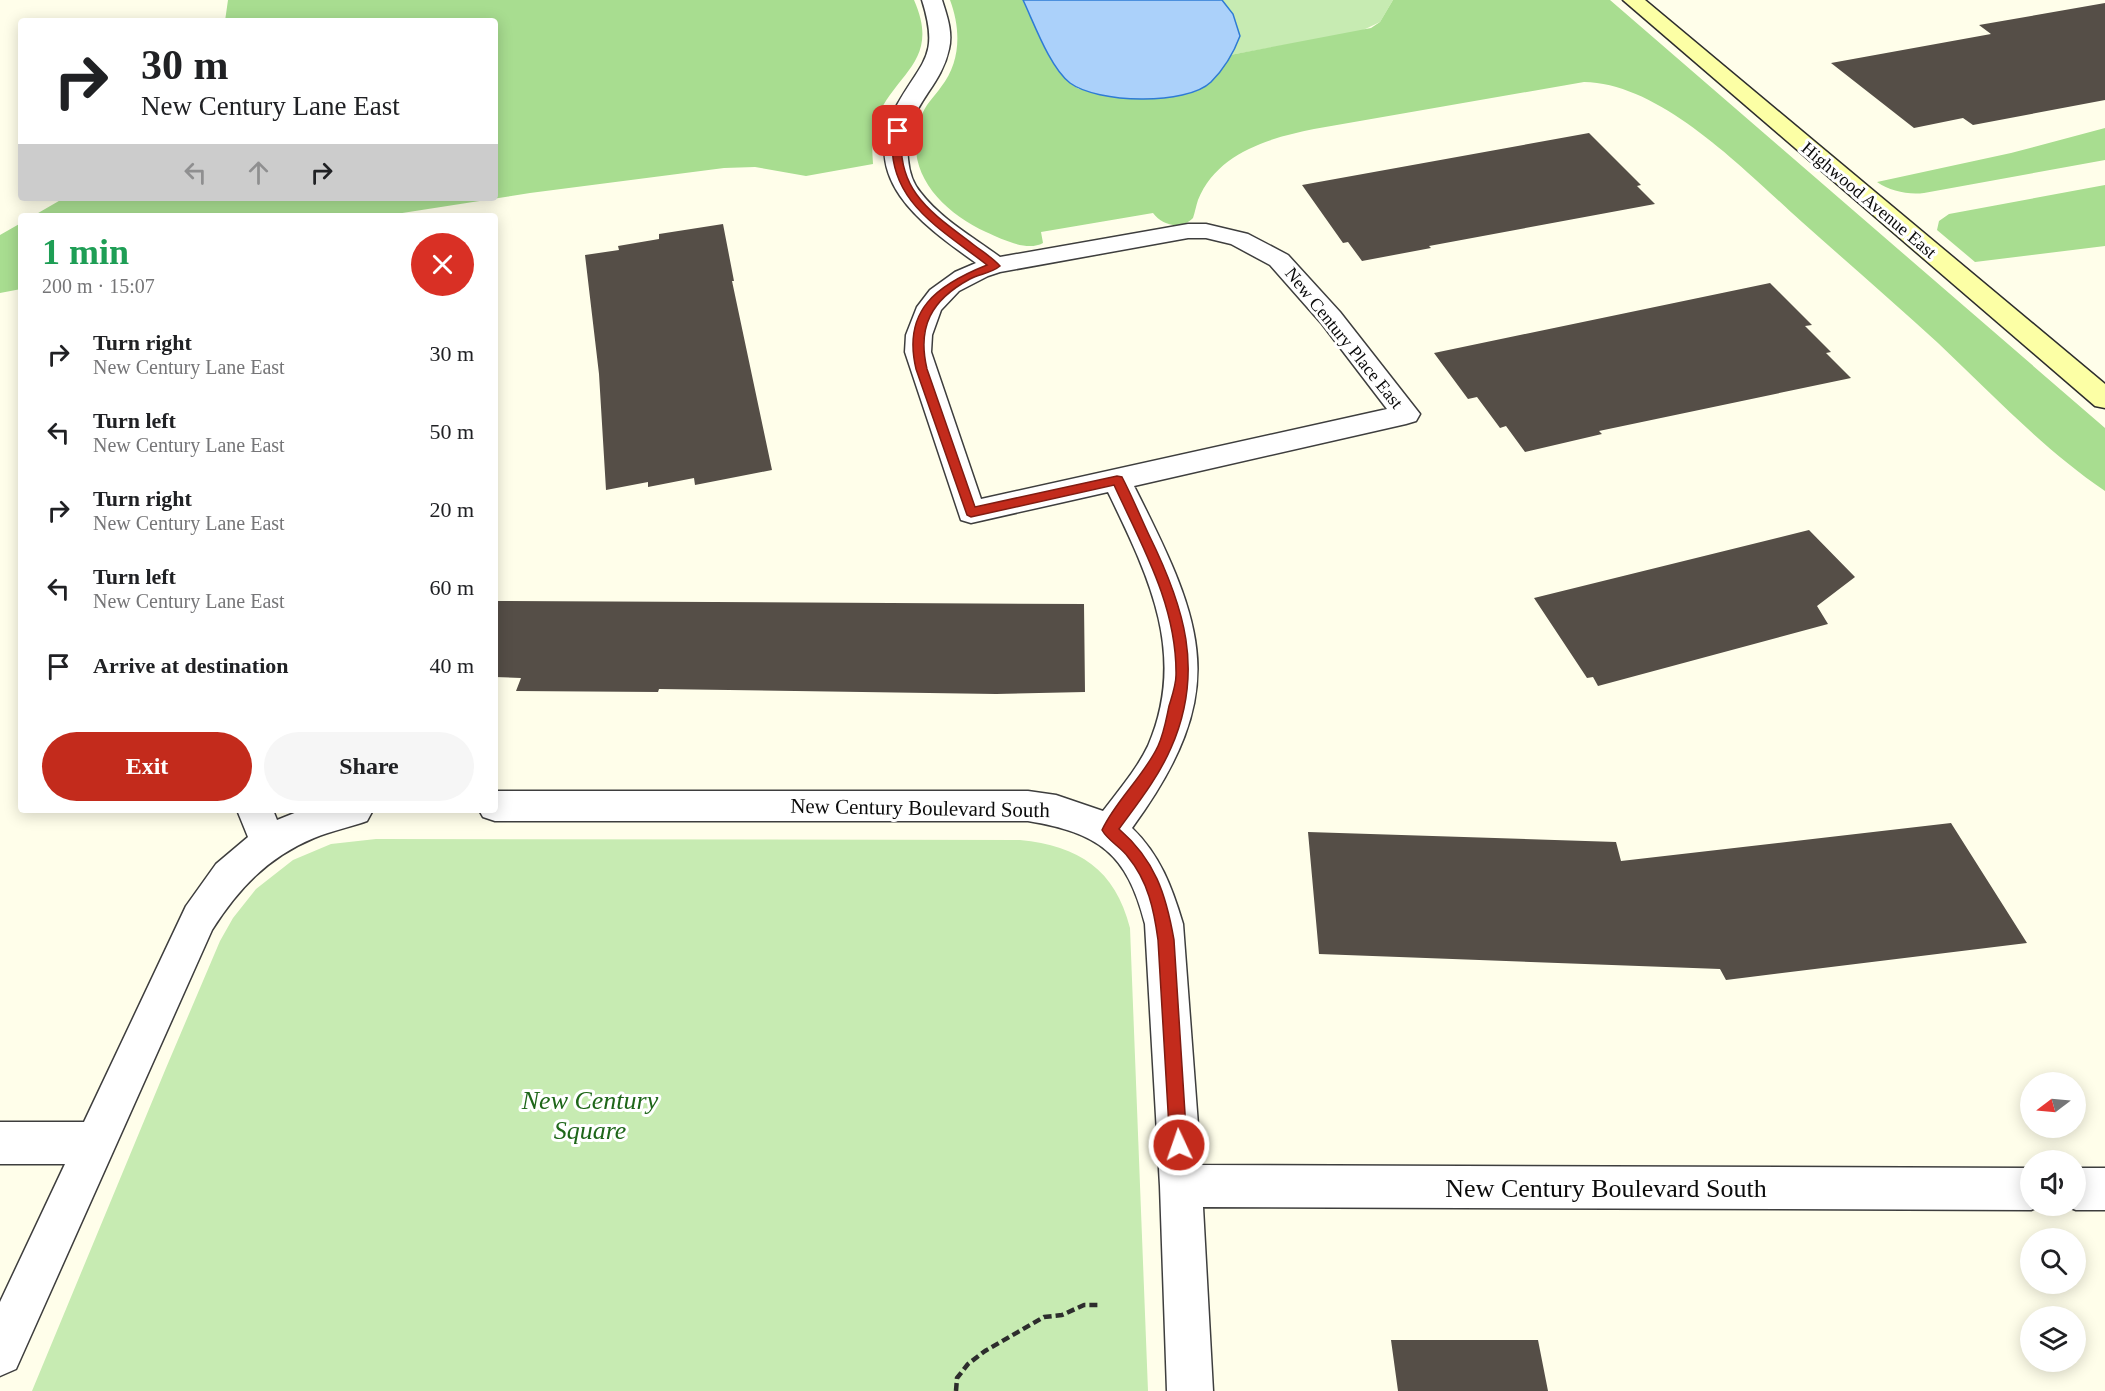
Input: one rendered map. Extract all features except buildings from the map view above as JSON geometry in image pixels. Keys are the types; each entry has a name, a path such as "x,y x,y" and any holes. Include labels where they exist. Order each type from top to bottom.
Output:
{"street":[{"path":"932,0 939,24 939,51 934,65 901,120 895,150 900,177 918,205 995,266"},
{"name":"Highwood Avenue East","path":"1633,0 2105,399"},
{"name":"New Century Place East","path":"995,266 1188,231 1206,231 1239,239 1269,254 1288,267 1406,414 1117,480"},
{"path":"995,266 965,277 938,296 926,311 918,336 918,352 922,369 971,512 1117,480 1162,573 1176,613 1183,677 1177,709 1164,748 1144,782 1110,830"},
{"name":"New Century Boulevard South","path":"498,806 1028,806 1064,811 1110,830 1132,849 1149,875 1164,924 1181,1186 1190,1391"},
{"path":"0,1353 198,918 209,900 234,868 261,826 307,824 346,813"},
{"path":"0,1143 97,1143"},
{"name":"New Century Boulevard South","path":"1181,1186 2020,1189"},
{"path":"2086,1189 2105,1189"}],"path":[{"path":"956,1391 960,1372 985,1351 1043,1317 1066,1313 1077,1306 1099,1305"}],"green space":[{"path":"228,0 914,0 921,21 922,38 913,65 885,102 877,118 872,146 873,164 806,176 755,167 724,168 498,198 498,18 225,18"},
{"path":"950,0 1023,0 1052,61 1060,72 1079,89 1160,98 1191,92 1216,72 1230,55 1371,28 1380,22 1393,0 1610,0 2105,428 2105,491 2039,439 1938,343 1729,156 1672,114 1643,97 1613,86 1584,82 1314,129 1280,137 1246,150 1218,170 1198,200 1193,218 1183,224 1172,225 1162,221 1153,213 1041,232 1043,243 1037,245 1014,244 999,238 969,223 940,200 921,171 916,154 916,136 921,117 948,77 956,56 956,22"},
{"path":"1222,0 1393,0 1380,22 1359,32 1230,55 1235,41 1235,26"},
{"path":"2105,128 2105,160 1924,193 1899,192 1877,182 2011,153"},
{"path":"2105,185 2105,246 1975,262 1937,230 1939,221 1949,214"},
{"path":"59,201 479,201 402,213 38,213"},
{"path":"18,225 18,290 0,293 0,235"},
{"name":"New Century Square","path":"376,839 1020,840 1060,848 1092,864 1115,890 1130,928 1148,1391 32,1391 166,1068 220,941 233,918 256,889 293,860 331,844"}],"water":[{"path":"1023,0 1222,0 1233,14 1240,36 1220,72 1199,90 1163,98 1120,98 1100,95 1083,90 1063,76 1043,44"}],"route":[{"path":"898,131 895,150 900,177 918,205 995,266 965,277 938,296 921,319 918,336 918,352 922,369 971,512 1117,480 1162,573 1176,613 1183,677 1171,729 1156,763 1110,830 1132,849 1140,861 1149,875 1161,909 1166,940 1179,1145"}]}
